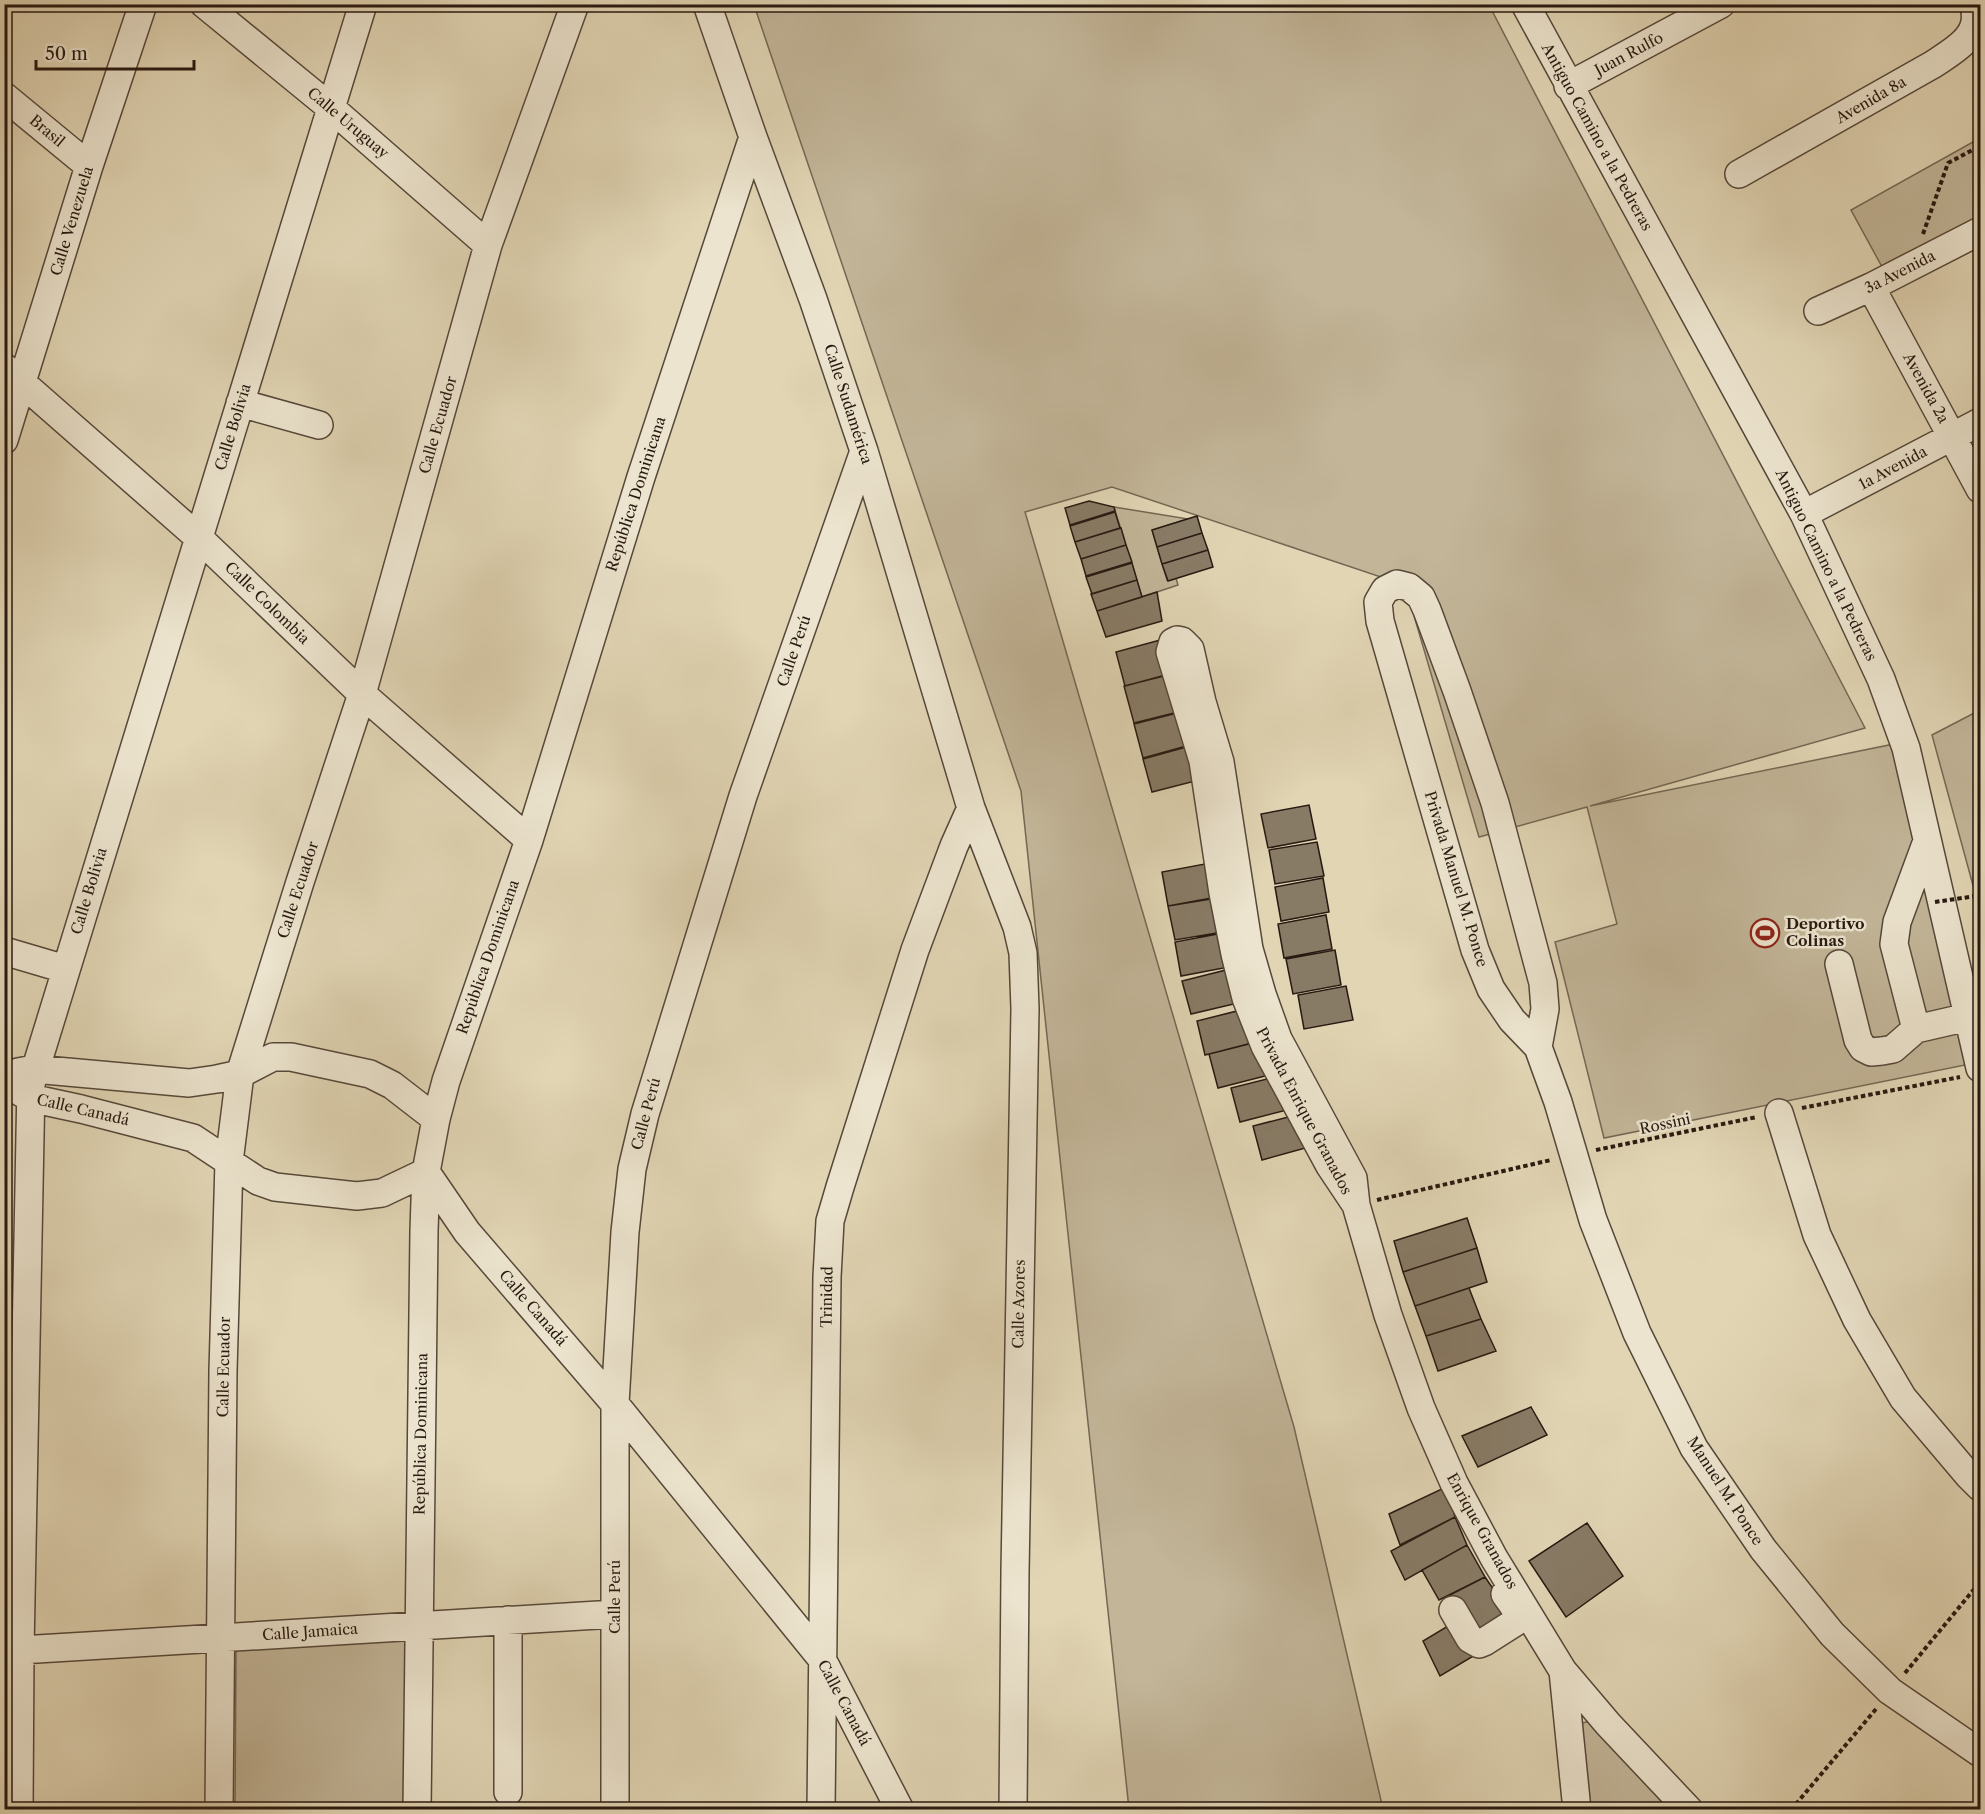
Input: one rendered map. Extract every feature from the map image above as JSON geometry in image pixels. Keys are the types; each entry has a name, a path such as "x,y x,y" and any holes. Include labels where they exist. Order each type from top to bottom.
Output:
{"street":[{"name":"Calle Venezuela","path":"4,440 13,374 89,166 143,4"},
{"name":"Calle Uruguay","path":"204,4 331,108 488,244"},
{"name":"Calle Bolivia","path":"19,1809 12,1650 30,1098 34,1069 363,4"},
{"name":"Calle Ecuador","path":"219,1809 223,1371 228,1162 240,1074 362,694 488,244 575,4"},
{"name":"Calle Sudamérica","path":"707,4 813,299 864,451 971,808"},
{"name":"Antiguo Camino a la Pedreras","path":"1525,4 1804,514 1881,679 1906,748 1968,1017 1975,1071"},
{"name":"Avenida 8a","path":"1739,174 1932,65 1960,46 1976,25 1977,17 1973,4"},
{"name":"Juan Rulfo","path":"1568,86 1712,7"},
{"name":"Brasil","path":"4,96 89,166"},
{"name":"República Dominicana","path":"417,1809 426,1172 436,1119 446,1081 529,840 641,477 753,137"},
{"name":"3a Avenida","path":"1818,311 1871,287 1980,231"},
{"name":"Avenida 2a","path":"1871,287 1980,489"},
{"name":"Calle Colombia","path":"13,374 199,538 362,694 529,840"},
{"path":"240,403 319,425"},
{"name":"1a Avenida","path":"1804,514 1980,422"},
{"name":"Calle Perú","path":"615,1809 615,1404 626,1221 632,1169 645,1114 743,796 864,451"},
{"name":"Privada Manuel M. Ponce","path":"1538,1047 1545,1010 1543,983 1495,803 1427,610 1420,597 1409,587 1397,584 1385,590 1378,602 1380,621 1475,950 1491,989 1512,1020 1538,1047 1574,1155"},
{"name":"Privada Enrique Granados","path":"1177,640 1182,640 1190,649 1202,702 1220,762 1249,949 1262,994 1278,1039 1353,1179 1356,1205 1330,1166 1265,1046 1246,998 1225,903 1203,761 1170,652 1173,642 1177,640"},
{"name":"Trinidad","path":"821,1809 827,1276 830,1221 915,950 954,846 971,808"},
{"name":"Calle Azores","path":"971,808 1013,916 1023,953 1025,1009 1013,1809"},
{"path":"1916,1029 1894,944 1897,922 1928,840"},
{"path":"4,951 65,969"},
{"path":"1839,964 1858,1040 1863,1048 1871,1052 1893,1049 1916,1029 1968,1017"},
{"name":"Calle Canadá","path":"4,1076 34,1069 189,1083 240,1074 273,1057 291,1057 370,1074 392,1085 436,1119"},
{"name":"Calle Canadá","path":"4,1082 30,1098 193,1138 258,1181 275,1187 357,1196 382,1193 426,1172 467,1232 615,1404 822,1659 900,1809"},
{"path":"1779,1113 1817,1235 1857,1320 1903,1398 1980,1487"},
{"name":"Manuel M. Ponce","path":"1574,1155 1593,1220 1637,1334 1694,1448 1763,1550 1832,1634 1890,1691 1980,1753"},
{"name":"Enrique Granados","path":"1356,1205 1388,1315 1421,1407 1454,1483 1494,1558 1563,1671 1608,1724 1689,1809"},
{"path":"1453,1610 1470,1639 1479,1644 1518,1621 1517,1612 1488,1570 1494,1558"},
{"name":"Calle Jamaica","path":"12,1650 615,1614"},
{"path":"508,1620 508,1792"},
{"path":"1563,1671 1577,1809"}],"path":[{"path":"1912,266 1948,163 1980,146"},
{"path":"1935,902 1976,896"},
{"name":"Rossini","path":"1356,1205 1574,1155 1975,1071"}],"shaded area":[{"path":"754,5 1489,5 1865,728 1590,806 1899,743 1975,1063 1604,1138 1555,942 1617,924 1587,807 1479,837 1405,585 1112,487 1025,512 1294,1427 1383,1809 1129,1809 1021,791"},
{"path":"1980,138 1980,227 1887,276 1851,210"},
{"path":"1114,507 1188,519 1152,530 1167,580 1176,578 1178,585 1142,597"},
{"path":"1980,710 1980,911 1932,735"},
{"path":"408,1632 405,1809 235,1810 236,1648"},
{"path":"1594,1720 1678,1809 1589,1809 1582,1723"}],"building":[{"path":"1089,501 1114,507 1115,511 1070,525 1065,508"},
{"path":"1115,512 1120,528 1075,542 1070,526"},
{"path":"1197,516 1202,533 1157,547 1152,530"},
{"path":"1121,528 1126,545 1081,559 1075,542"},
{"path":"1202,533 1208,550 1162,564 1157,547"},
{"path":"1126,545 1132,562 1086,576 1081,559"},
{"path":"1208,550 1213,567 1168,581 1162,564"},
{"path":"1132,563 1137,580 1092,594 1086,577"},
{"path":"1137,580 1142,597 1097,611 1091,594"},
{"path":"1157,592 1162,621 1106,637 1097,611"},
{"path":"1164,639 1173,673 1125,686 1116,652"},
{"path":"1172,674 1182,711 1134,723 1124,686"},
{"path":"1181,712 1190,745 1143,758 1134,724"},
{"path":"1190,746 1199,780 1152,792 1143,759"},
{"path":"1309,805 1316,839 1268,848 1261,814"},
{"path":"1317,842 1324,876 1275,884 1269,850"},
{"path":"1210,863 1217,897 1168,906 1162,872"},
{"path":"1323,878 1329,912 1281,921 1275,887"},
{"path":"1217,898 1223,932 1175,940 1168,906"},
{"path":"1326,915 1332,949 1284,958 1278,924"},
{"path":"1223,933 1229,967 1181,976 1175,942"},
{"path":"1335,950 1341,985 1293,994 1286,959"},
{"path":"1230,969 1238,1003 1191,1014 1182,981"},
{"path":"1346,986 1353,1020 1304,1029 1298,995"},
{"path":"1245,1009 1253,1043 1205,1055 1197,1021"},
{"path":"1256,1042 1265,1076 1218,1088 1209,1054"},
{"path":"1279,1076 1287,1110 1240,1122 1231,1088"},
{"path":"1300,1114 1309,1147 1262,1160 1253,1126"},
{"path":"1467,1218 1477,1248 1403,1272 1394,1241"},
{"path":"1477,1248 1487,1282 1415,1306 1403,1272"},
{"path":"1469,1288 1481,1319 1426,1336 1415,1306"},
{"path":"1481,1319 1496,1351 1438,1371 1426,1336"},
{"path":"1531,1407 1547,1435 1478,1467 1462,1436"},
{"path":"1446,1487 1455,1517 1400,1545 1389,1514"},
{"path":"1455,1517 1467,1545 1405,1580 1391,1551"},
{"path":"1587,1523 1623,1576 1566,1617 1529,1561"},
{"path":"1467,1545 1485,1577 1439,1600 1422,1570"},
{"path":"1485,1577 1513,1618 1476,1637 1448,1596"},
{"path":"1453,1623 1475,1655 1440,1676 1423,1641"}],"place":[{"name":"Deportivo Colinas","path":"1765,933"}]}
